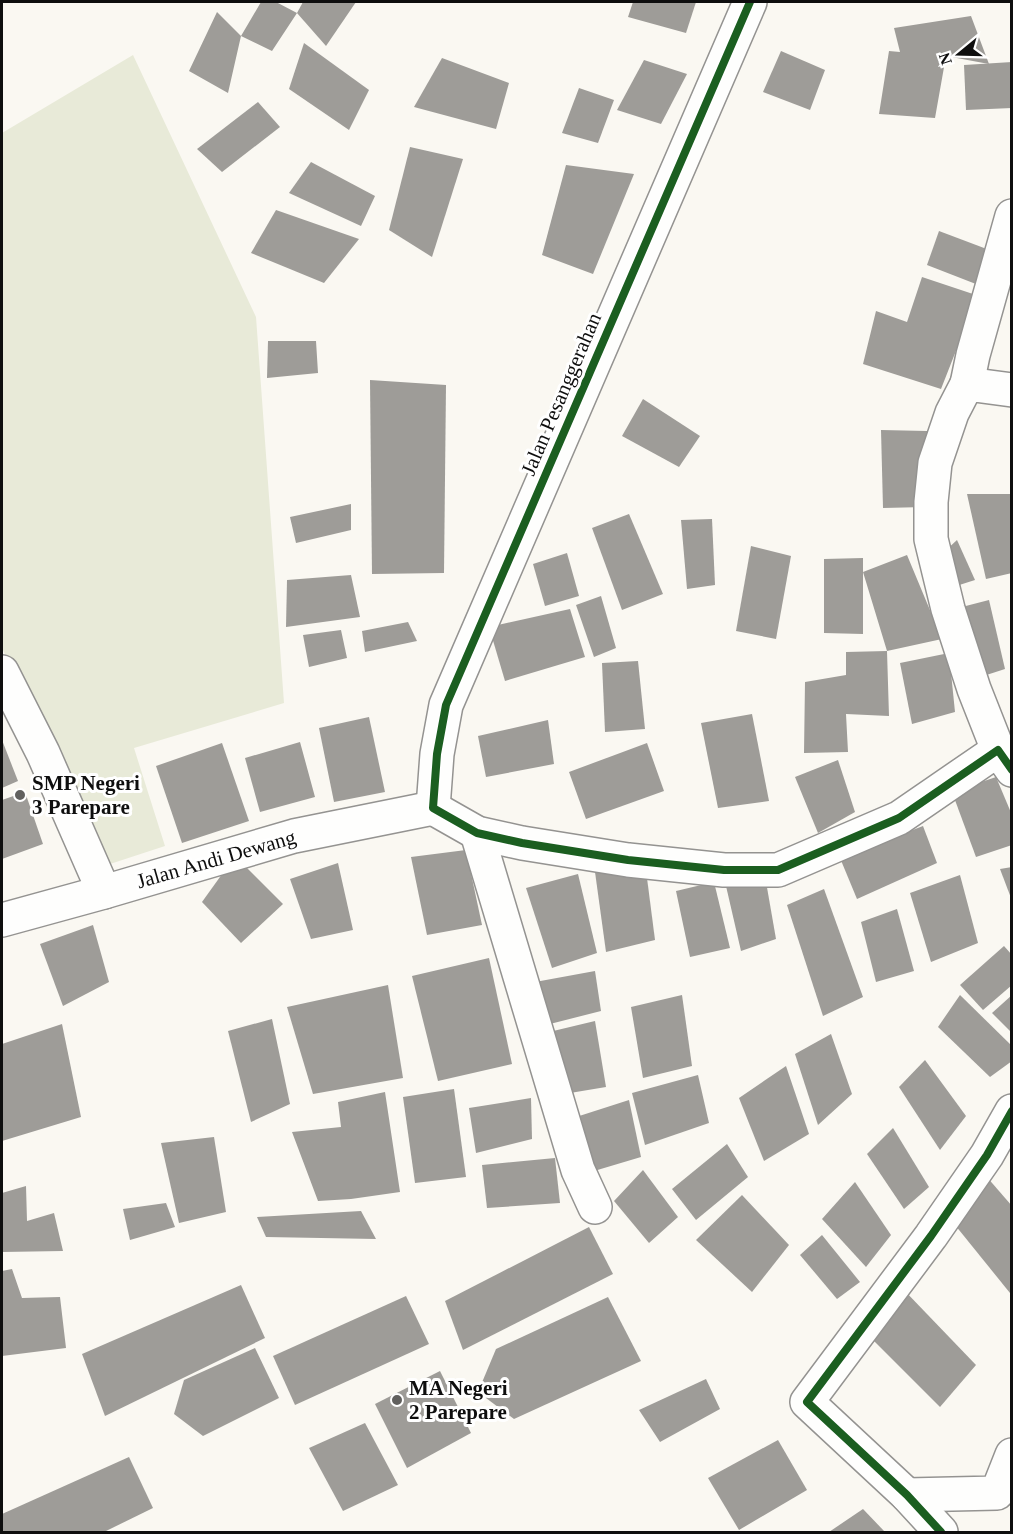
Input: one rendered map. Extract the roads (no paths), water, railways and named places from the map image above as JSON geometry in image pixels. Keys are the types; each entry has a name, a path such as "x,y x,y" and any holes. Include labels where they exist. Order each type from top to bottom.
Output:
{"street":[{"name":"Jalan Pesanggerahan","path":"433,808 437,754 446,705 750,2"},
{"path":"433,808 477,833 522,843 628,860 724,870 778,870 899,818 1005,760 974,689 948,609 931,539 931,502 935,463 952,412 967,384 1011,216"},
{"path":"967,384 1011,390"},
{"path":"2,672 43,753 104,892"},
{"name":"Jalan Andi Dewang","path":"2,920 294,836 433,808"},
{"path":"477,833 578,1170 595,1207"},
{"path":"941,1533 906,1495 807,1402 931,1236 987,1155 1011,1111"},
{"path":"906,1495 997,1493 1011,1455"}],"place":[{"name":"SMP Negeri 3 Parepare","path":"20,795"},
{"name":"MA Negeri 2 Parepare","path":"397,1400"}]}
